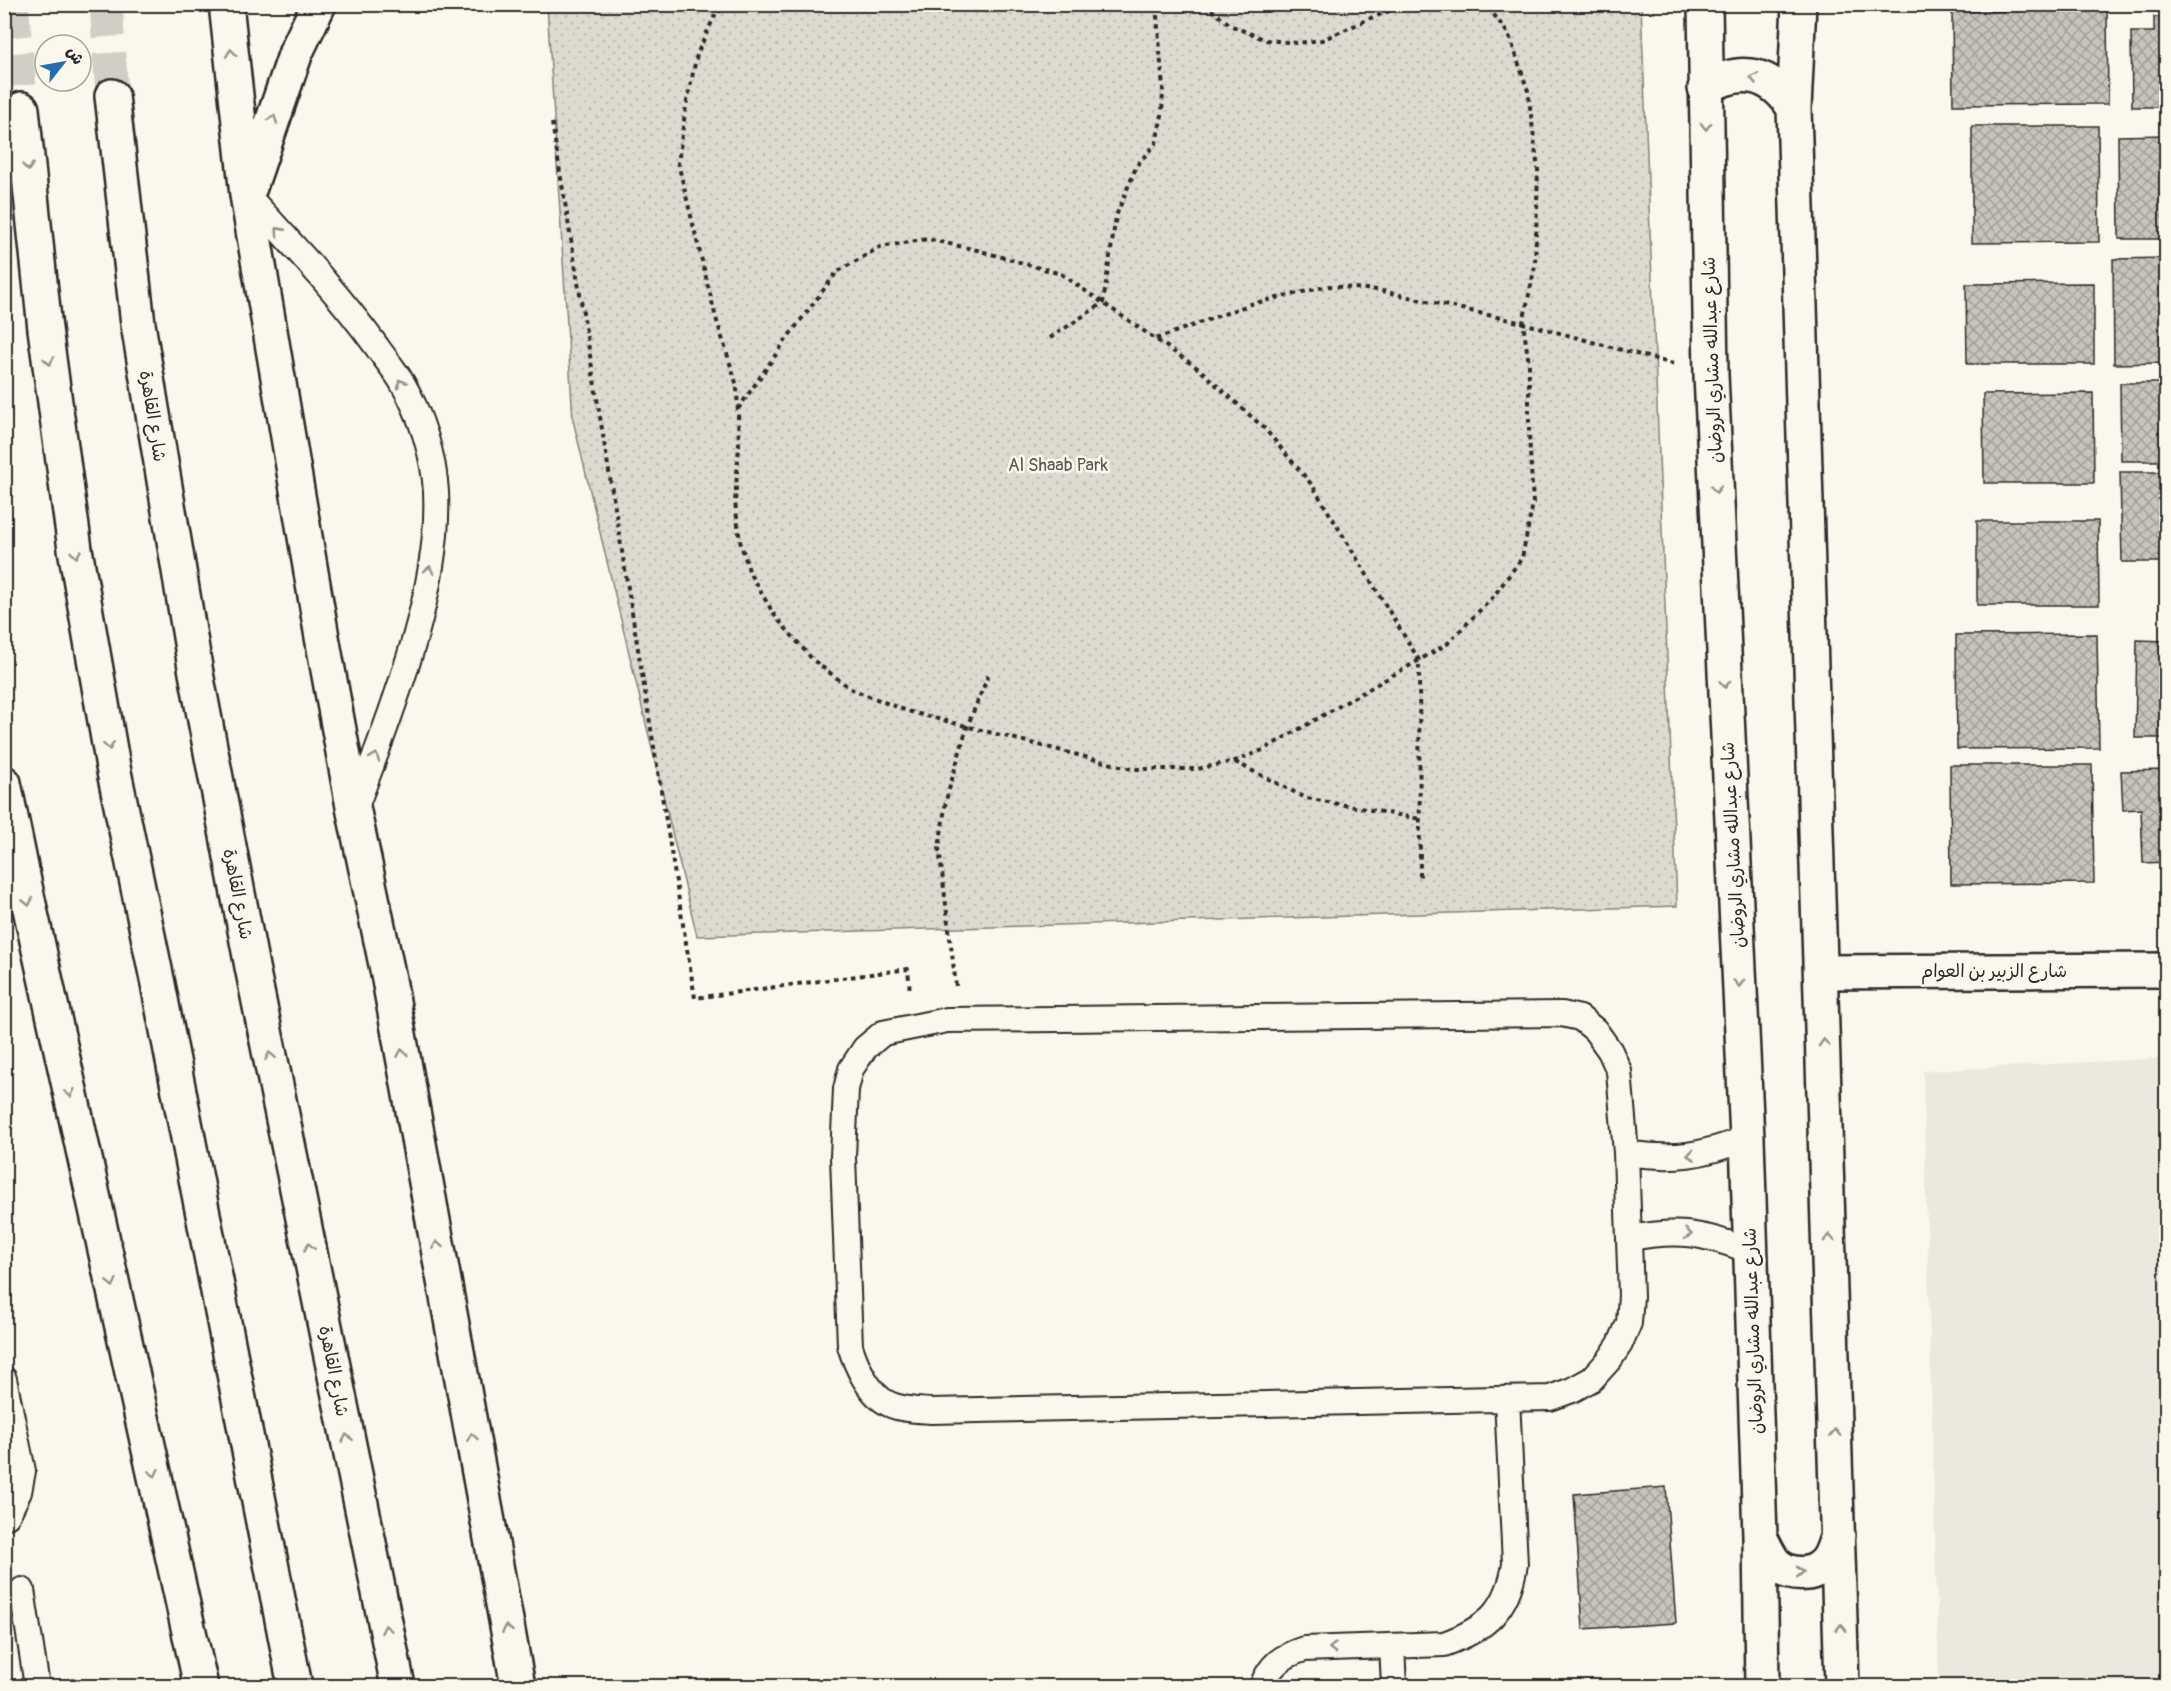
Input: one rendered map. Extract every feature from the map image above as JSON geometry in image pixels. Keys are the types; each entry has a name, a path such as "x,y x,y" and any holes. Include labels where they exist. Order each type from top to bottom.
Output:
{"main road":[{"path":"226,4 247,195 322,637 354,812 388,974 518,1686"},
{"path":"247,195 296,52 318,4"},
{"name":"شارع عبدالله مشاري الروضان","path":"1705,4 1711,375 1747,1138 1760,1538 1762,1686"},
{"path":"1799,4 1794,108 1842,1686"},
{"path":"1706,88 1720,79 1737,75 1755,76 1771,83 1785,94 1794,108"},
{"name":"شارع القاهرة","path":"112,96 138,324 196,673 254,979 398,1686"},
{"path":"21,109 48,352 75,549 107,733 295,1686"},
{"path":"4,783 32,921 201,1686"},
{"name":"شارع الزبير بن العوام","path":"1821,972 2166,970"},
{"path":"1760,1538 1775,1564 1795,1574 1809,1573 1824,1565 1838,1535"}],"lane":[{"path":"247,195 324,280 403,384 425,432 436,491 434,548 418,624 383,736 354,812"},
{"path":"1562,1014 1580,1018 1595,1030 1610,1051 1619,1071 1626,1153 1631,1296 1629,1323 1620,1344 1592,1379 1550,1398 931,1411 910,1410 887,1404 869,1386 856,1365 850,1346 843,1157 846,1089 851,1069 865,1048 883,1034 913,1026 960,1019 1562,1014"},
{"path":"1626,1153 1657,1157 1688,1156 1718,1150 1747,1138"},
{"path":"1630,1238 1659,1233 1690,1233 1720,1239 1750,1251"},
{"path":"4,1379 23,1472 19,1492 7,1516 4,1516"},
{"path":"1262,1686 1274,1663 1288,1654 1304,1649 1444,1644 1464,1637 1483,1625 1502,1605 1512,1585 1515,1564 1507,1399"},
{"path":"22,1590 37,1686"},
{"path":"1392,1647 1394,1686"}],"path":[{"path":"730,4 716,13 697,54 686,106 678,163 716,318 737,386 739,445 735,502 740,541 750,574 775,616 813,660 851,689 907,711 1132,769 1197,769 1235,762 1263,750 1447,644 1493,597 1522,558 1533,503 1529,434 1529,364 1523,323 1535,267 1538,170 1528,91 1509,35 1489,8 1479,4"},
{"path":"938,4 970,11 995,10 1026,4"},
{"path":"1050,338 1103,303 1116,216 1137,165 1155,143 1162,115 1156,4"},
{"path":"1204,4 1232,26 1266,40 1297,43 1322,40 1408,4"},
{"path":"552,123 695,998 908,969 913,1026"},
{"path":"738,410 788,337 837,272 880,247 927,239 977,250 1061,274 1199,369 1265,429 1312,485 1419,660 1420,877"},
{"path":"1155,339 1251,304 1329,286 1378,290 1523,323 1711,375"},
{"path":"960,1019 939,848 946,800 967,727 989,674"},
{"path":"1235,762 1306,798 1420,819"}],"shaded area":[{"path":"2166,1058 2166,1686 1939,1686 1923,1071"}],"green space":[{"name":"Al Shaab Park","path":"547,5 1641,5 1677,906 697,936 573,420"}],"building":[{"path":"2107,10 2108,104 1953,105 1952,11"},
{"path":"2154,17 2166,17 2166,107 2132,107 2131,32 2154,32"},
{"path":"1972,126 2098,126 2099,242 1972,243"},
{"path":"2166,135 2166,239 2119,239 2118,136"},
{"path":"2166,258 2166,363 2114,364 2113,259"},
{"path":"2094,283 2094,364 1967,364 1966,284"},
{"path":"2120,383 2166,383 2166,461 2121,461"},
{"path":"2093,393 2094,483 1984,483 1983,394"},
{"path":"2120,472 2166,472 2166,562 2122,562"},
{"path":"1977,521 2098,521 2099,605 1977,605"},
{"path":"2097,634 2099,748 1957,749 1956,635"},
{"path":"2137,640 2166,641 2166,738 2135,738"},
{"path":"1950,765 2092,765 2094,883 1951,884"},
{"path":"2166,770 2166,862 2143,863 2141,809 2123,810 2121,771"},
{"path":"1666,1487 1676,1623 1583,1629 1574,1494"}],"tunnel":[{"path":"12,4 22,109"},
{"path":"106,4 112,96"}]}
